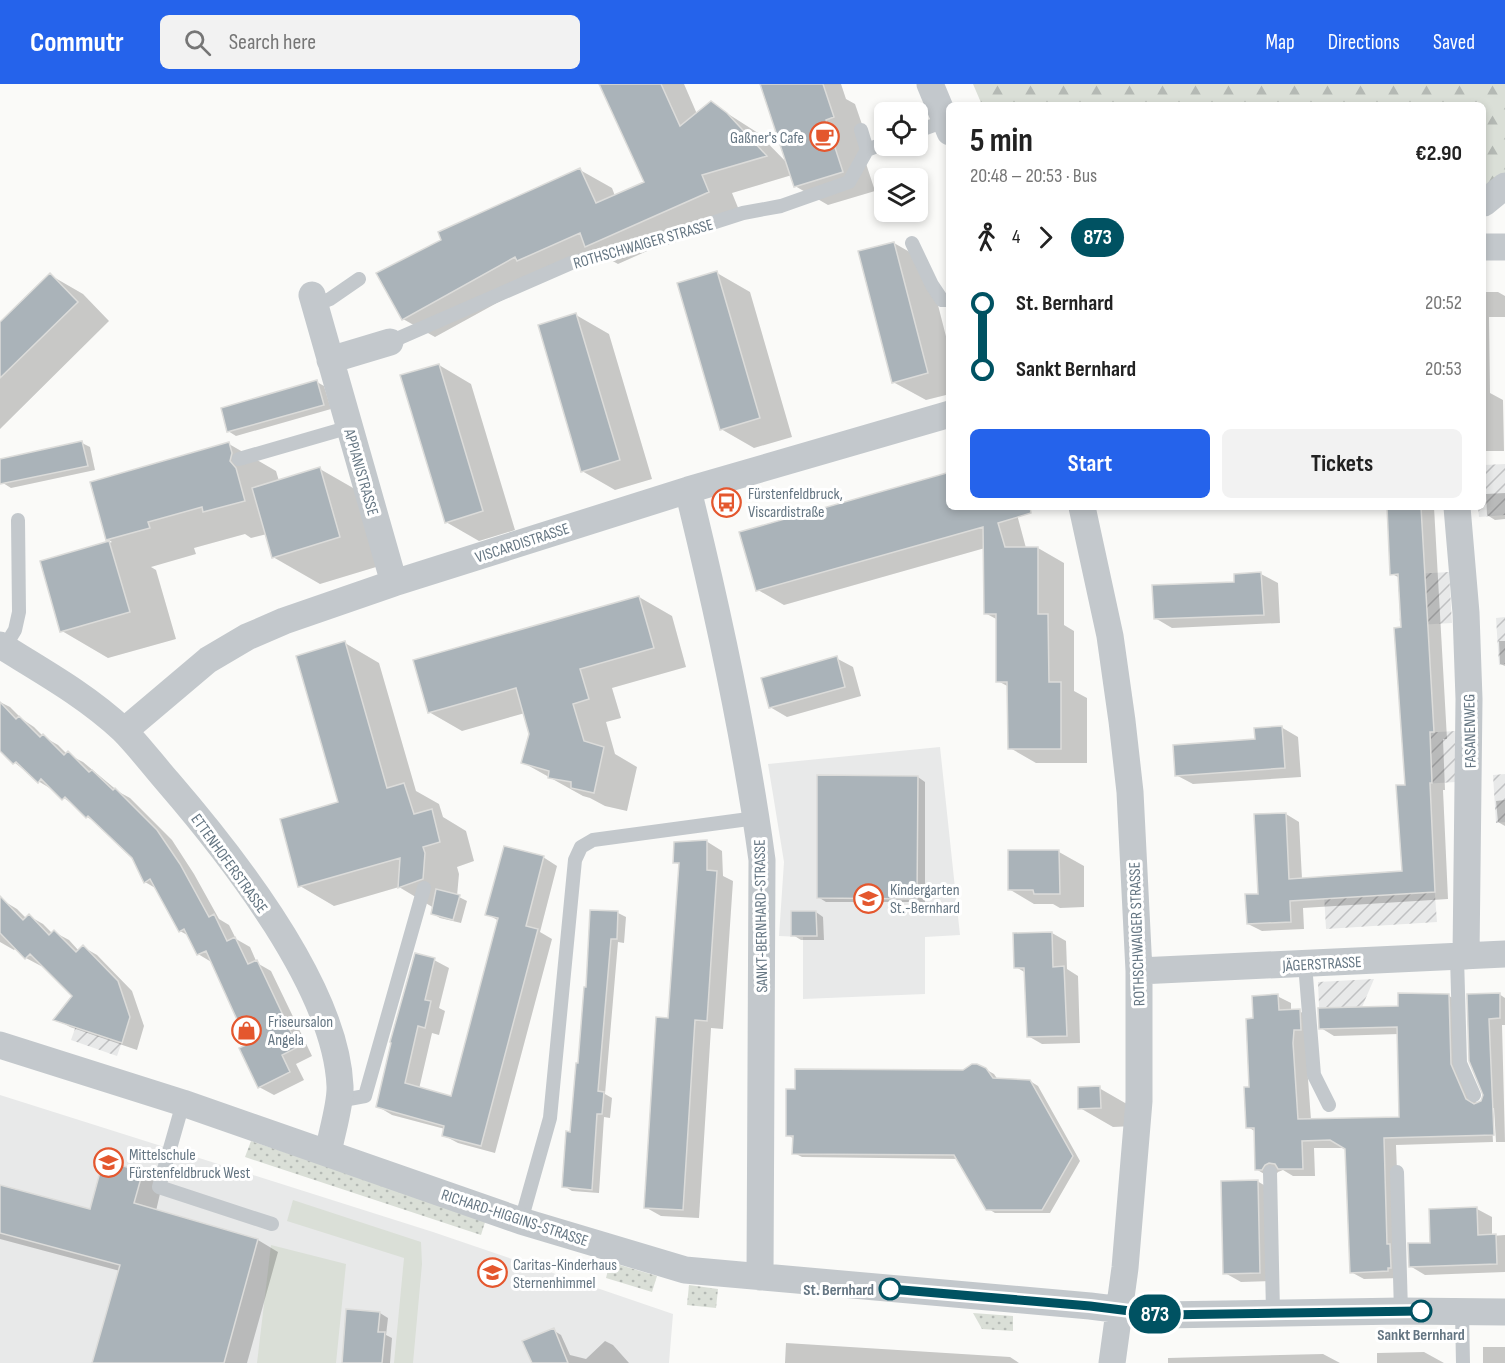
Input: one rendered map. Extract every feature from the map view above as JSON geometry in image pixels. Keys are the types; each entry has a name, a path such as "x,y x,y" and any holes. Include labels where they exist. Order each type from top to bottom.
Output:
{"street":[{"path":"930,84 946,124"},
{"path":"1486,201 1505,186"},
{"path":"1486,247 1505,247"},
{"name":"APPIANISTRASSE","path":"313,300 394,584"},
{"path":"330,360 390,342"},
{"name":"VISCARDISTRASSE","path":"124,731 208,660 247,637 284,621 688,490 946,415"},
{"name":"SANKT-BERNHARD-STRASSE","path":"688,490 718,621 762,860 760,1277"},
{"name":"ROTHSCHWAIGER STRASSE","path":"1083,510 1110,636 1122,721 1130,792 1139,971 1139,1101 1120,1310 1112,1363"},
{"name":"FASANENWEG","path":"1457,510 1466,613 1468,699 1461,956"},
{"name":"ETTENHOFERSTRASSE","path":"2,647 87,701 124,731 218,842 253,890 307,980 325,1020 336,1054 341,1088 328,1153"},
{"name":"JÄGERSTRASSE","path":"1139,971 1505,954"},
{"name":"RICHARD-HIGGINS-STRASSE","path":"0,1045 183,1103 521,1221 685,1270 1172,1316 1274,1312 1505,1312"}],"lane":[{"path":"928,130 946,127"},
{"path":"861,130 867,150 874,147"},
{"name":"ROTHSCHWAIGER STRASSE","path":"390,342 571,263 653,242 743,213 781,206 849,182 867,150"},
{"path":"912,243 932,285 942,300 946,300"},
{"path":"313,300 330,299 360,279"},
{"path":"239,459 350,427"},
{"path":"2,647 15,630 19,612 18,520"},
{"path":"521,1221 550,1118 575,860 581,846 592,840 756,818"},
{"path":"338,1101 365,1096 424,888"},
{"path":"1461,956 1460,1063 1474,1095"},
{"path":"1305,964 1314,1075 1329,1105"},
{"path":"183,1103 159,1187 272,1224"},
{"path":"1270,1172 1274,1312"},
{"path":"1397,1172 1401,1311"},
{"path":"1462,1312 1463,1363"}],"shaded area":[{"path":"1505,464 1505,515 1479,517 1478,510 1486,510 1486,465"},
{"path":"1449,572 1452,623 1400,626 1398,575"},
{"path":"1505,617 1505,664 1499,665 1496,618"},
{"path":"1456,731 1456,782 1405,785 1402,734"},
{"name":"Kindergarten St.-Bernhard","path":"940,747 960,935 925,937 925,994 803,999 803,937 779,936 784,862 768,764"},
{"path":"1505,774 1505,822 1496,823 1493,775"},
{"path":"1433,869 1437,922 1326,929 1323,876"},
{"path":"1374,979 1362,1007 1362,1028 1320,1029 1318,982"},
{"path":"84,1003 130,1019 117,1056 71,1040"},
{"name":"Mittelschule Fürstenfeldbruck West","path":"0,1095 433,1232 673,1314 669,1363 0,1363"}],"green space":[{"path":"973,84 1505,84 1505,173 1486,188 1486,102 981,102"},
{"path":"251,1141 486,1219 481,1235 245,1157"},
{"path":"293,1200 421,1242 422,1264 413,1363 394,1363 404,1258 287,1221"},
{"path":"271,1245 346,1264 336,1363 257,1363"},
{"path":"610,1262 657,1276 652,1292 606,1278"},
{"path":"689,1285 718,1289 716,1308 687,1305"},
{"path":"973,1313 1013,1316 1013,1331 982,1329"}],"building":[{"path":"599,84 661,84 680,126 711,101 727,113 767,156 702,175 709,192 585,247 580,233 517,261 515,257 402,320 376,273 441,240 438,232 580,168 596,203 644,182"},
{"path":"760,84 823,84 834,117 826,120 843,172 794,187"},
{"path":"894,242 928,373 892,383 858,251"},
{"path":"717,271 760,418 720,430 677,283"},
{"path":"50,273 78,302 0,378 0,322"},
{"path":"576,313 620,460 581,472 538,325"},
{"path":"439,364 483,511 445,523 400,375"},
{"path":"317,380 324,405 227,432 221,408"},
{"path":"82,441 88,466 0,484 0,459"},
{"path":"229,442 232,453 230,461 236,468 245,501 203,512 202,507 148,522 150,528 106,540 90,482"},
{"path":"320,467 340,537 272,558 252,488"},
{"path":"946,473 946,510 1030,510 1031,513 998,523 1005,547 1038,547 1038,614 1048,614 1049,682 1061,682 1061,749 1008,749 1007,682 996,682 996,614 984,614 983,527 756,591 739,532"},
{"path":"1387,510 1421,510 1434,732 1430,732 1432,783 1430,783 1435,892 1290,901 1291,922 1247,924 1245,894 1258,894 1254,814 1286,813 1289,879 1402,871 1396,785 1405,785 1394,628 1401,627 1398,574 1390,575"},
{"path":"109,541 130,612 60,632 40,561"},
{"path":"1261,572 1264,615 1154,619 1152,585 1234,582 1234,574"},
{"path":"639,596 654,648 580,669 589,699 573,704 584,741 604,747 594,793 571,788 571,782 548,778 549,771 521,763 529,734 516,688 428,713 413,660"},
{"path":"345,641 387,788 404,783 414,814 432,809 440,842 423,847 425,853 423,879 398,888 400,858 298,887 280,819 338,802 296,656"},
{"path":"837,656 845,687 769,708 761,678"},
{"path":"0,702 16,719 19,716 40,737 43,734 64,755 68,751 89,772 92,770 113,790 115,788 157,830 180,864 209,917 214,914 227,941 235,937 248,964 257,960 298,1047 282,1055 290,1072 258,1088 239,1048 248,1044 206,951 197,955 184,929 179,932 150,879 144,883 132,858 65,797 62,800 41,779 38,783 16,762 13,764 0,751"},
{"path":"1282,726 1285,768 1175,776 1173,745 1255,739 1254,728"},
{"path":"817,775 918,776 917,899 817,898"},
{"path":"707,840 707,870 717,871 707,1021 695,1020 683,1210 644,1208 656,1017 668,1018 679,863 673,863 674,842"},
{"path":"504,846 544,856 526,926 538,929 481,1146 442,1136 444,1126 376,1107 390,1042 415,953 435,958 425,1000 431,1001 425,1028 418,1026 405,1083 451,1096 498,918 485,915"},
{"path":"1008,850 1059,850 1060,894 1034,894 1033,890 1008,890"},
{"path":"436,889 460,895 453,920 431,914"},
{"path":"0,896 23,920 29,914 49,935 54,930 76,952 83,945 118,981 130,1017 122,1043 53,1020 72,996 30,954 25,959 0,933"},
{"path":"590,910 618,911 617,939 611,939 598,1091 604,1092 602,1114 597,1114 592,1190 562,1187 566,1131 570,1132 584,987 586,987"},
{"path":"791,911 816,911 817,936 791,936"},
{"path":"1052,932 1053,967 1064,966 1067,1036 1027,1037 1024,968 1014,968 1013,933"},
{"path":"1398,993 1449,994 1451,1064 1466,1099 1474,1104 1481,1101 1483,1095 1469,1061 1467,994 1500,993 1500,1018 1489,1019 1494,1135 1384,1138 1387,1244 1390,1244 1391,1268 1388,1268 1388,1271 1350,1273 1345,1149 1330,1140 1302,1141 1303,1169 1278,1169 1275,1164 1269,1163 1262,1170 1255,1170 1254,1128 1246,1128 1244,1087 1249,1087 1246,1019 1253,1018 1252,996 1278,994 1279,1010 1300,1009 1301,1030 1294,1030 1293,1043 1298,1119 1399,1117 1397,1027 1319,1029 1318,1008 1398,1006"},
{"path":"972,1064 986,1068 993,1078 1030,1080 1073,1156 1042,1210 986,1210 954,1155 792,1154 793,1136 786,1136 786,1089 795,1089 795,1069 963,1070"},
{"path":"1100,1086 1101,1108 1078,1109 1078,1087"},
{"path":"103,1161 143,1171 134,1203 258,1239 224,1363 92,1363 120,1265 0,1233 0,1185 90,1209"},
{"path":"1258,1180 1260,1273 1223,1274 1221,1181"},
{"path":"1477,1207 1478,1235 1496,1234 1497,1264 1409,1267 1408,1243 1430,1243 1429,1209"},
{"path":"346,1309 380,1312 378,1332 385,1332 382,1363 342,1363"},
{"path":"554,1328 568,1363 532,1363 522,1341"}],"bus line":[{"name":"873","path":"890,1289 1183,1316 1274,1312 1421,1311"}],"place":[{"name":"Gaßner's Cafe","path":"825,137"},
{"name":"Fürstenfeldbruck, Viscardistraße","path":"727,502"},
{"name":"Kindergarten St.-Bernhard","path":"869,898"},
{"name":"Friseursalon Angela","path":"247,1030"},
{"name":"Mittelschule Fürstenfeldbruck West","path":"108,1163"},
{"name":"Caritas-Kinderhaus Sternenhimmel","path":"492,1273"},
{"name":"St. Bernhard","path":"890,1289"},
{"name":"Sankt Bernhard","path":"1421,1311"}]}
